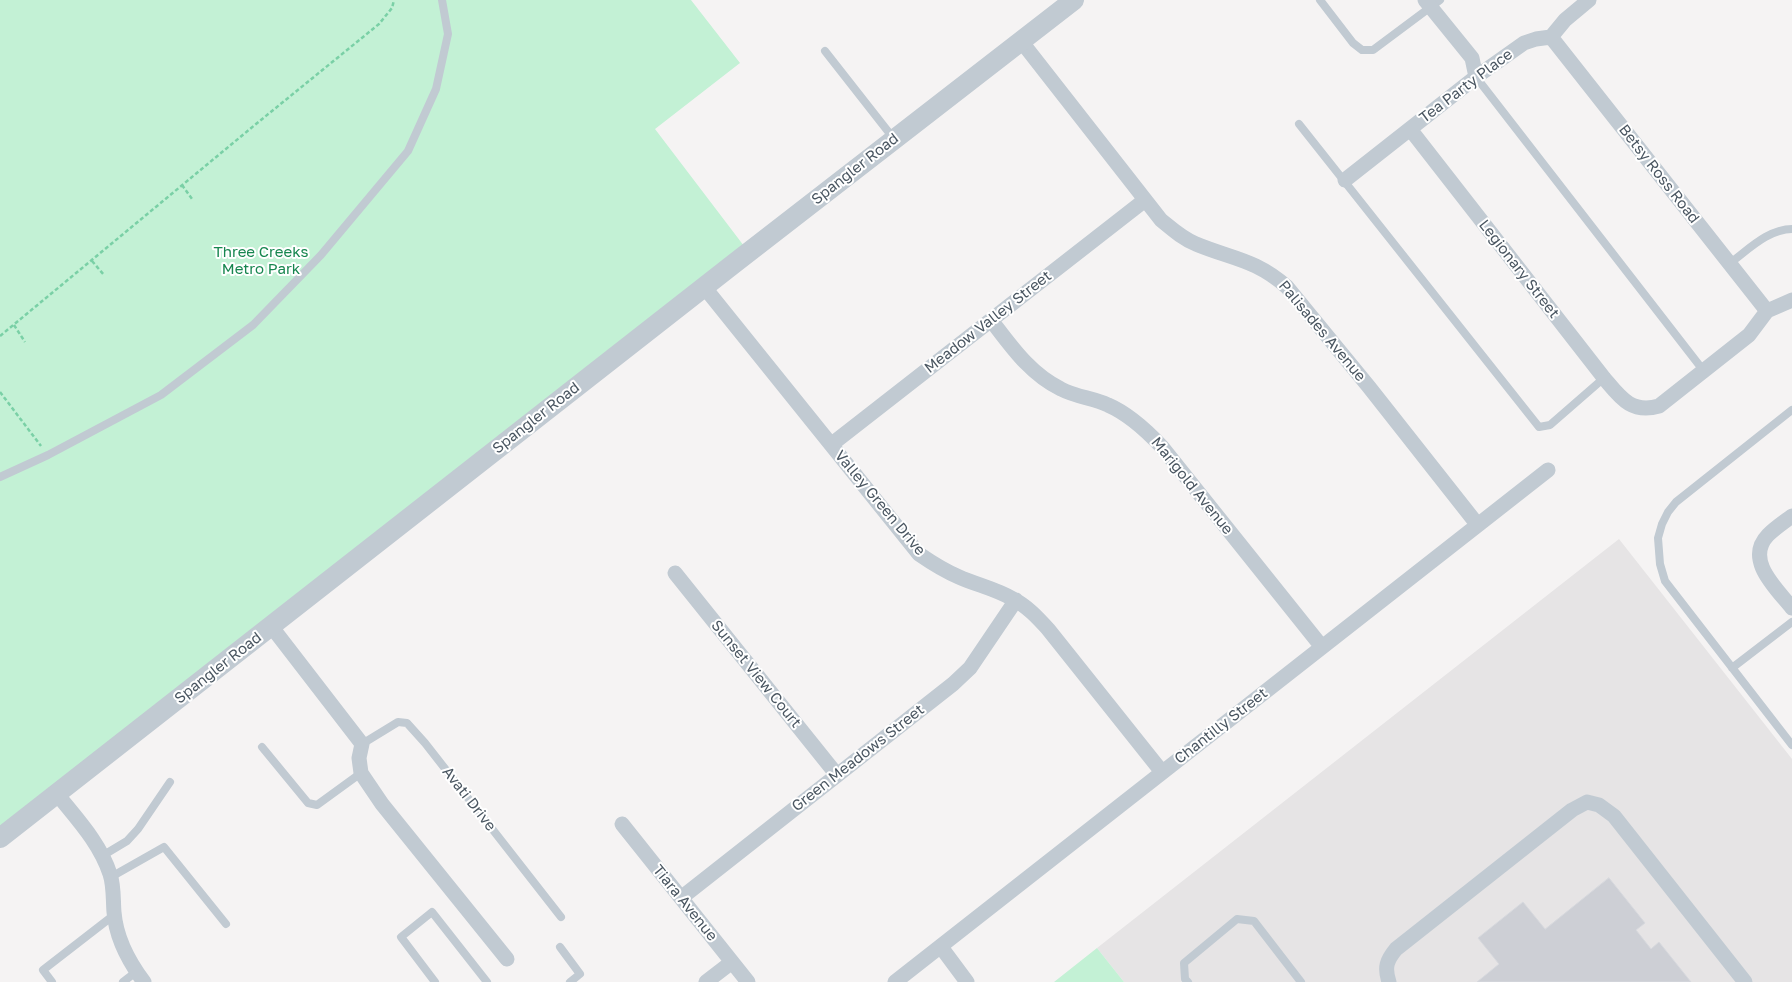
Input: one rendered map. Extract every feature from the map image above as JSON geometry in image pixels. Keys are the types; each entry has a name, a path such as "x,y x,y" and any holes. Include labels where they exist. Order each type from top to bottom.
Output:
{"street":[{"name":"Spangler Road","path":"0,838 1074,0"},
{"path":"1552,37 1564,20 1589,0"},
{"path":"1432,2 1472,58 1476,77"},
{"name":"Tea Party Place","path":"1345,180 1476,77 1524,43 1552,37"},
{"name":"Betsy Ross Road","path":"1552,37 1767,310"},
{"name":"Palisades Avenue","path":"1021,41 1161,220 1195,244 1258,266 1273,274 1287,287 1369,386 1477,524"},
{"name":"Legionary Street","path":"1410,129 1619,396 1631,405 1640,408 1659,406 1703,370"},
{"name":"Meadow Valley Street","path":"832,444 1145,200"},
{"name":"Valley Green Drive","path":"704,288 920,554 938,567 960,578 1001,592 1032,612 1048,629 1162,772"},
{"path":"1703,370 1749,335 1767,310 1792,300"},
{"name":"Marigold Avenue","path":"991,320 1021,358 1038,374 1062,390 1108,405 1124,414 1145,430 1162,447 1322,647"},
{"name":"Chantilly Street","path":"895,982 1548,470"},
{"path":"1792,516 1768,535 1762,542 1759,552 1760,565 1792,608"},
{"name":"Sunset View Court","path":"675,572 837,775"},
{"name":"Green Meadows Street","path":"681,898 953,684 970,668 1016,600"},
{"path":"271,626 362,744 359,758 361,773 382,804 507,959"},
{"path":"57,794 91,837 102,856 111,877 114,915 119,936 129,959 140,977"},
{"path":"1389,982 1387,960 1396,949 1572,810 1587,802 1599,806 1614,816 1745,982"},
{"name":"Tiara Avenue","path":"622,824 748,982"},
{"path":"940,947 968,982"},
{"path":"706,982 732,962"}],"lane":[{"path":"0,477 48,455 161,395 253,325 321,256 408,151 436,89 448,34 442,0"},
{"path":"1320,0 1353,43 1362,50 1373,50 1432,2"},
{"path":"825,51 894,140"},
{"path":"1476,77 1703,370"},
{"path":"1299,124 1539,427 1550,424 1604,378"},
{"path":"1730,263 1768,236 1776,232 1792,229"},
{"path":"1792,410 1676,502 1662,524 1658,538 1660,564 1664,581 1792,745"},
{"path":"1732,668 1792,622"},
{"name":"Avati Drive","path":"362,744 398,722 407,723 561,917"},
{"path":"262,748 308,804 317,805 361,773"},
{"path":"102,856 127,841 138,829 170,782"},
{"path":"111,877 164,847 226,924"},
{"path":"435,982 401,937 432,912 486,982"},
{"path":"52,982 43,970 114,915"},
{"path":"1188,982 1185,978 1184,963 1237,919 1254,921 1300,982"},
{"path":"560,947 580,974 570,982"},
{"path":"124,982 140,977"}],"path":[{"path":"0,336 378,24 392,8 394,0"},
{"path":"182,184 192,199"},
{"path":"92,261 104,275"},
{"path":"14,325 25,342"},
{"path":"0,392 48,455"}],"shaded area":[{"path":"1619,539 1792,759 1792,982 1124,982 1097,948"}],"green space":[{"name":"Three Creeks Metro Park","path":"0,0 691,0 740,63 655,129 744,246 0,826"},
{"path":"1097,948 1124,982 1054,982"}],"building":[{"path":"1609,878 1645,923 1636,930 1651,949 1659,942 1691,982 1477,982 1499,964 1478,938 1523,902 1545,929"}]}
